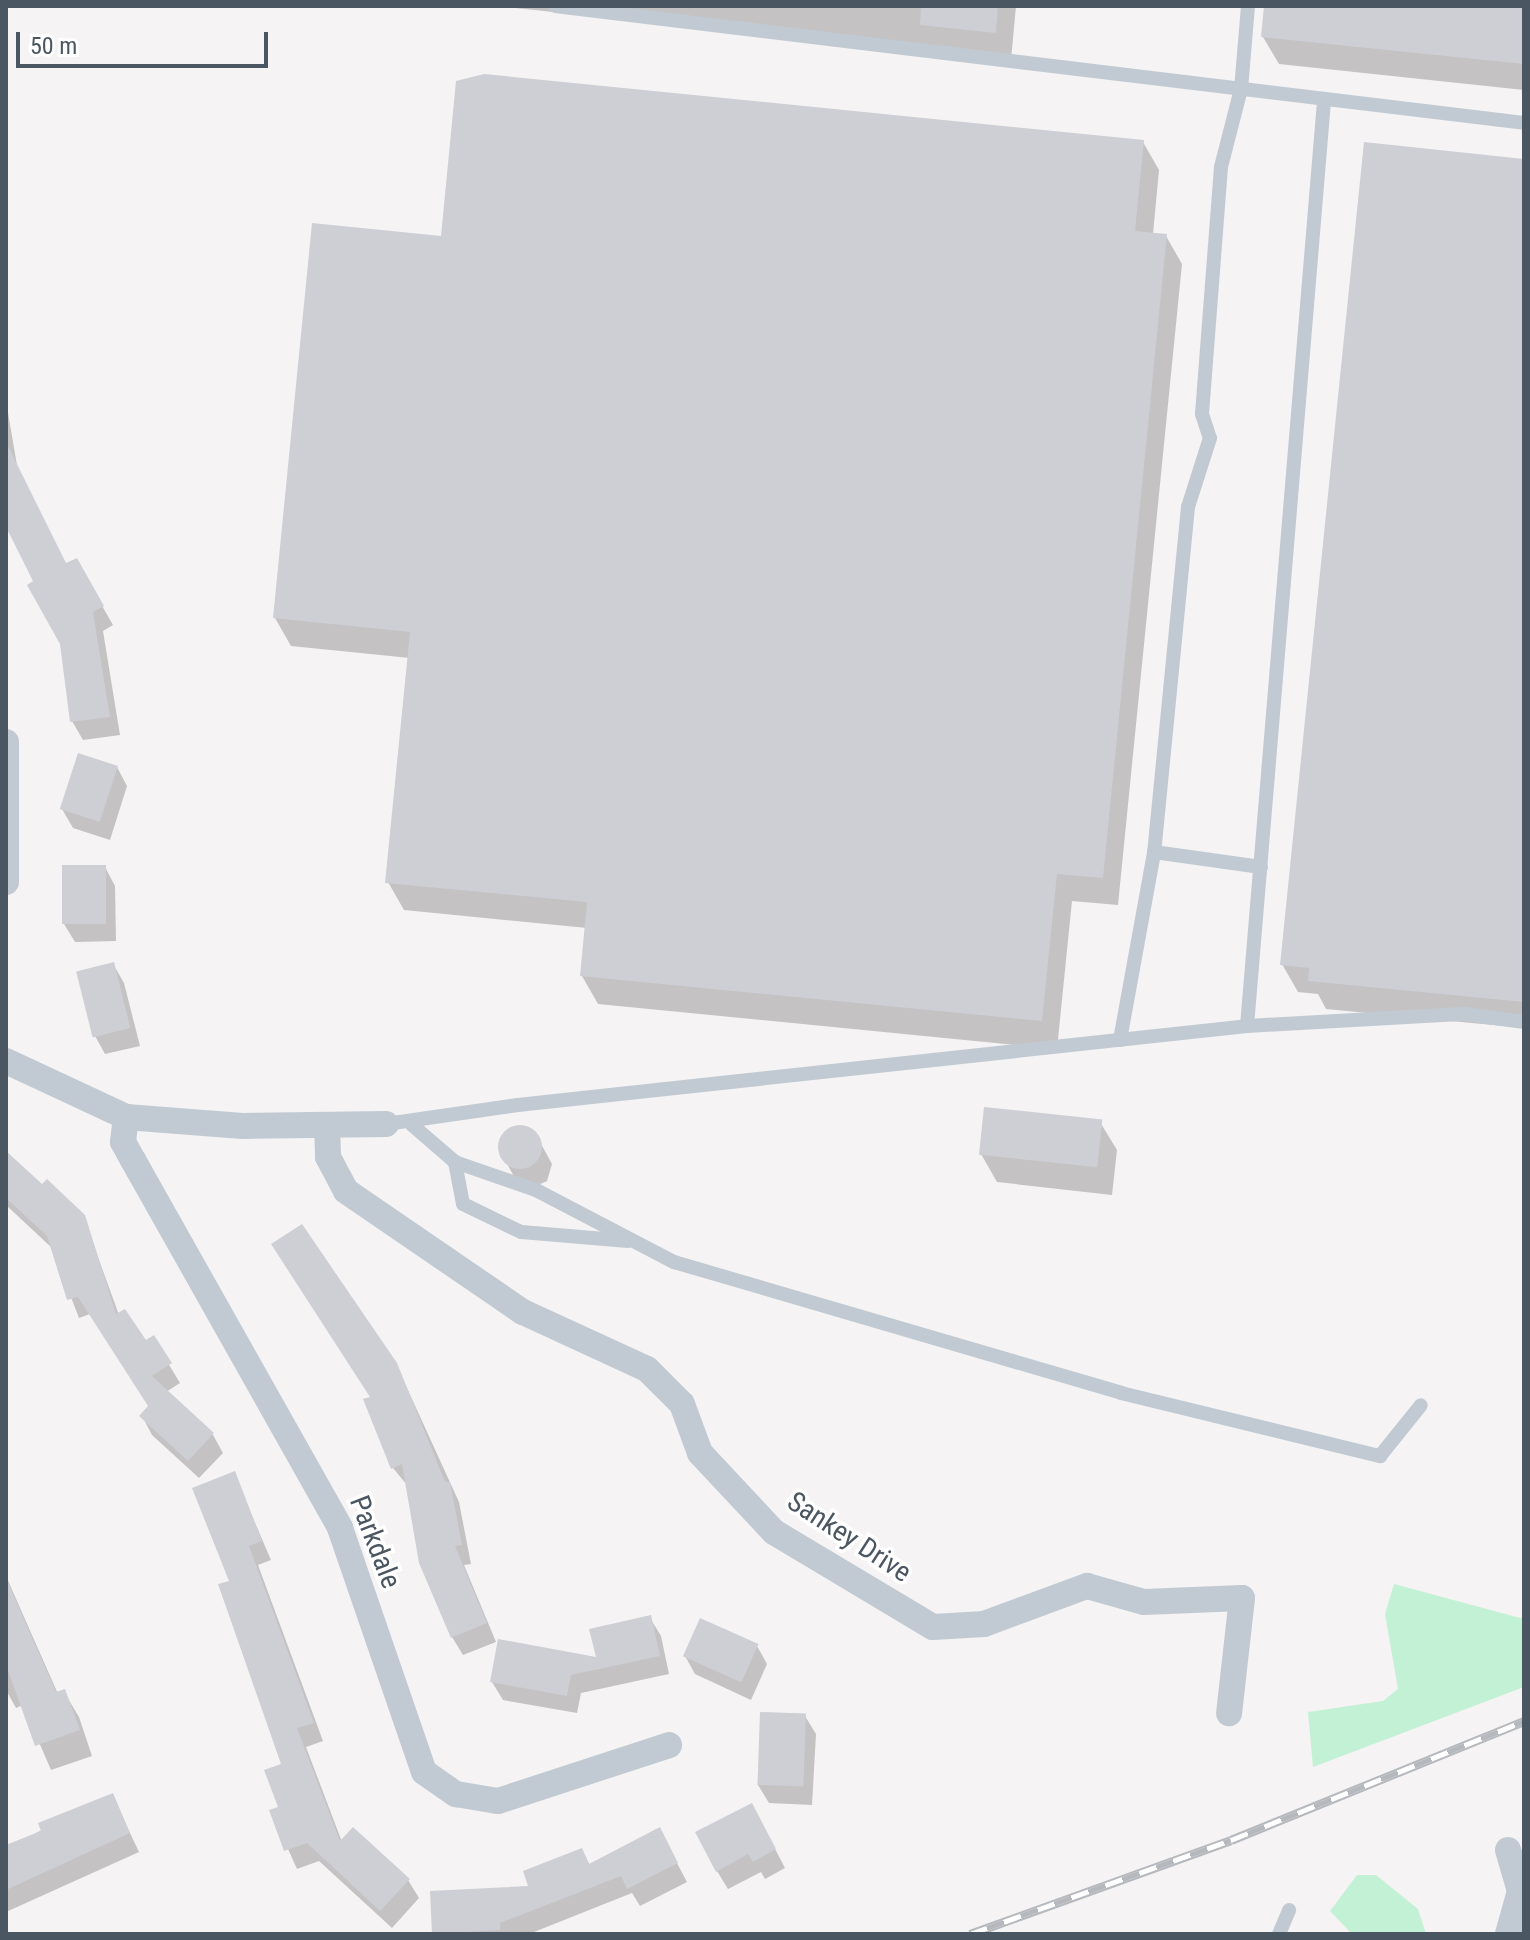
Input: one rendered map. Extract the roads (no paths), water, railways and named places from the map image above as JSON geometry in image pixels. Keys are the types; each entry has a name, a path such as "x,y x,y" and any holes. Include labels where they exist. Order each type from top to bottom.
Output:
{"street":[{"path":"6,742 6,882"},
{"path":"6,1061 126,1117 243,1126 399,1124"},
{"name":"Parkdale","path":"126,1117 123,1142 340,1528 424,1772 456,1794 498,1801 572,1781 669,1745"},
{"name":"Sankey Drive","path":"327,1126 328,1157 346,1191 523,1312 647,1369 682,1404 700,1453 774,1532 933,1627 984,1624 1087,1586 1144,1602 1242,1598 1229,1713"},
{"path":"1508,1850 1522,1891 1508,1934"}],"lane":[{"path":"555,6 1241,89 1324,102 1524,123"},
{"path":"1120,1040 1154,852 1188,507 1210,438 1202,414 1221,167 1241,89 1248,6"},
{"path":"1247,1026 1324,102"},
{"path":"1154,852 1261,867"},
{"path":"399,1124 518,1105 1247,1026 1465,1014 1524,1022"},
{"path":"399,1124 455,1162 536,1190 628,1241 674,1262 1121,1393 1380,1456 1421,1405"},
{"path":"455,1162 463,1204 521,1232 628,1241"},
{"path":"1279,1934 1289,1910"}],"railway":[{"path":"970,1934 1231,1840 1524,1721"}]}
